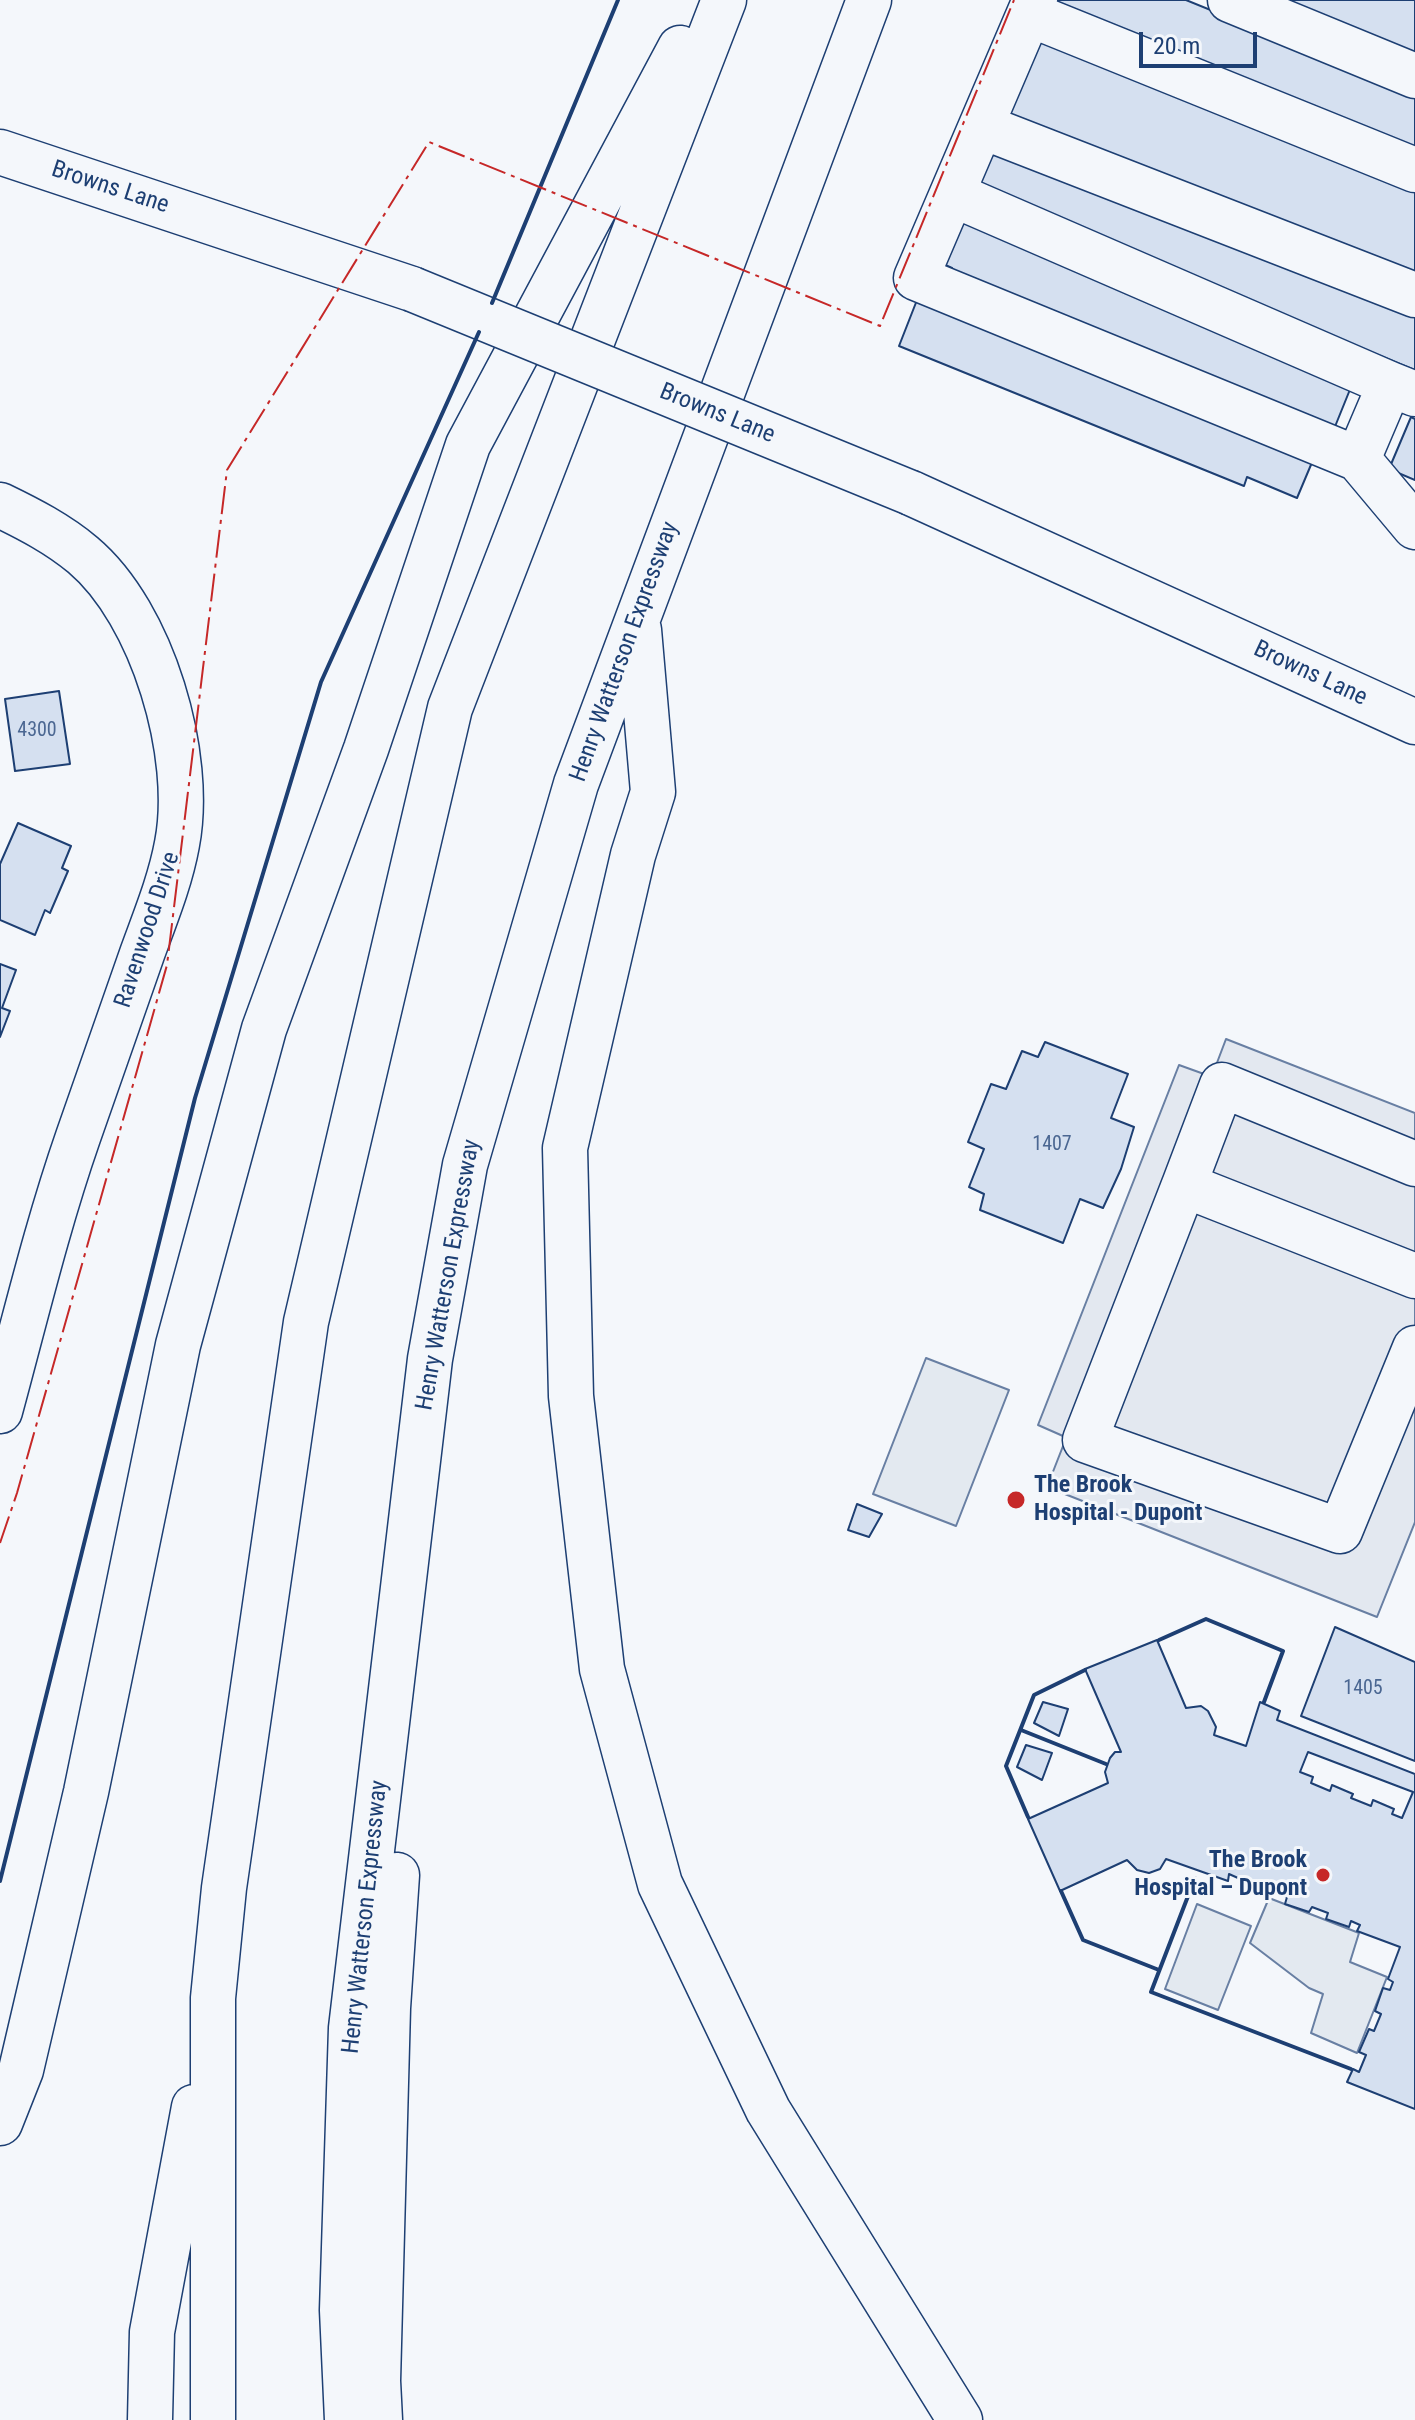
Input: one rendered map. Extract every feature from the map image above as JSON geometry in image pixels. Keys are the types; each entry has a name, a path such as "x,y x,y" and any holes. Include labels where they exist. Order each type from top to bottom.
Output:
{"main road":[{"path":"0,2123 21,2070 86,1792 178,1345 264,1029 366,749 468,445 705,0"},
{"path":"150,2420 152,2332 213,1998 224,1888 306,1322 450,708 724,0"},
{"name":"Henry Watterson Expressway","path":"347,2420 342,2310 351,2028 430,1359 465,1165 576,784 869,0"},
{"path":"1230,0 1415,76"},
{"path":"1415,170 1032,7 916,278 1358,459 1415,527"},
{"path":"981,126 1415,295"},
{"name":"Browns Lane","path":"0,152 412,289 911,493 1415,722"},
{"path":"952,194 1403,389 1358,459"},
{"name":"Ravenwood Drive","path":"0,505 38,524 84,556 121,598 140,630 158,671 170,718 178,767 179,815 177,843 163,895 76,1141 0,1411"},
{"path":"638,619 653,792 633,855 565,1148 571,1396 602,1669 660,1884 768,2110 960,2420"},
{"path":"1415,1164 1222,1085 1085,1440 1340,1531 1415,1348"},
{"path":"1184,1185 1415,1276"},
{"path":"380,2420 378,2381 388,2008 430,1359"},
{"path":"213,1998 213,2420"}],"shaded area":[{"path":"1226,1039 1415,1113 1415,1522 1377,1617 1047,1487 1065,1441 1063,1436 1038,1425 1179,1065 1204,1074 1215,1068"},
{"path":"926,1358 1009,1390 956,1526 873,1494"},
{"path":"1269,1898 1359,1933 1350,1962 1387,1977 1357,2053 1311,2033 1323,1994 1309,1988 1250,1943"},
{"path":"1197,1904 1251,1926 1218,2010 1165,1989"}],"building":[{"path":"1051,0 1186,0 1415,93 1415,155"},
{"path":"1274,0 1415,0 1415,58"},
{"path":"1037,35 1415,190 1415,282 1004,114"},
{"path":"992,144 1415,317 1415,370 974,189"},
{"path":"961,220 1351,387 1332,434 948,277 952,268 943,264"},
{"path":"917,300 1313,460 1297,498 1247,477 1244,486 899,346"},
{"path":"1411,417 1415,419 1415,480 1389,469"},
{"path":"59,691 70,764 15,771 5,699"},
{"path":"18,823 71,846 62,868 68,871 50,913 45,910 35,935 0,920 0,864"},
{"path":"0,964 16,970 2,1008 10,1011 0,1037"},
{"path":"1045,1042 1128,1074 1111,1118 1134,1127 1121,1169 1103,1208 1080,1199 1063,1243 980,1210 984,1194 969,1187 984,1149 968,1142 991,1084 1006,1089 1022,1051 1038,1057"},
{"path":"857,1504 882,1514 869,1537 848,1530"},
{"path":"1335,1627 1415,1662 1415,1761 1301,1716"},
{"name":"The Brook Hospital – Dupont","path":"1157,1640 1186,1708 1201,1706 1208,1711 1216,1727 1214,1735 1246,1746 1260,1702 1280,1711 1277,1720 1415,1774 1415,2109 1347,2082 1353,2069 1359,2072 1366,2055 1359,2052 1369,2029 1374,2031 1381,2014 1375,2011 1383,1988 1390,1990 1393,1982 1388,1979 1400,1947 1357,1931 1360,1925 1351,1921 1349,1927 1326,1919 1328,1913 1312,1907 1309,1912 1285,1904 1287,1897 1271,1890 1268,1897 1244,1887 1247,1882 1229,1874 1228,1881 1166,1859 1160,1869 1149,1873 1137,1870 1127,1860 1060,1891 1028,1819 1108,1783 1105,1772 1110,1758 1115,1752 1121,1752 1085,1669","holes":["1308,1752 1413,1792 1402,1818 1392,1814 1394,1809 1373,1800 1371,1806 1351,1798 1353,1794 1332,1785 1330,1791 1311,1783 1313,1777 1300,1772"]},
{"path":"1043,1702 1068,1709 1059,1736 1034,1723"},
{"path":"1026,1745 1052,1753 1042,1780 1017,1767"}],"wall":[{"path":"492,303 618,0"},
{"path":"0,1881 195,1098 321,682 479,332"},
{"path":"1159,1640 1206,1619 1283,1651 1264,1702"},
{"path":"1028,1817 1006,1766 1034,1695 1085,1670"},
{"path":"1021,1730 1106,1764"},
{"path":"1195,1878 1151,1992 1351,2069"},
{"path":"1061,1891 1083,1940 1159,1970"}],"power":[{"path":"0,1543 17,1493 167,965 227,470 429,142 880,326 1014,0"}],"place":[{"name":"The Brook Hospital - Dupont","path":"1016,1500"},
{"name":"The Brook Hospital – Dupont","path":"1323,1875"}]}
